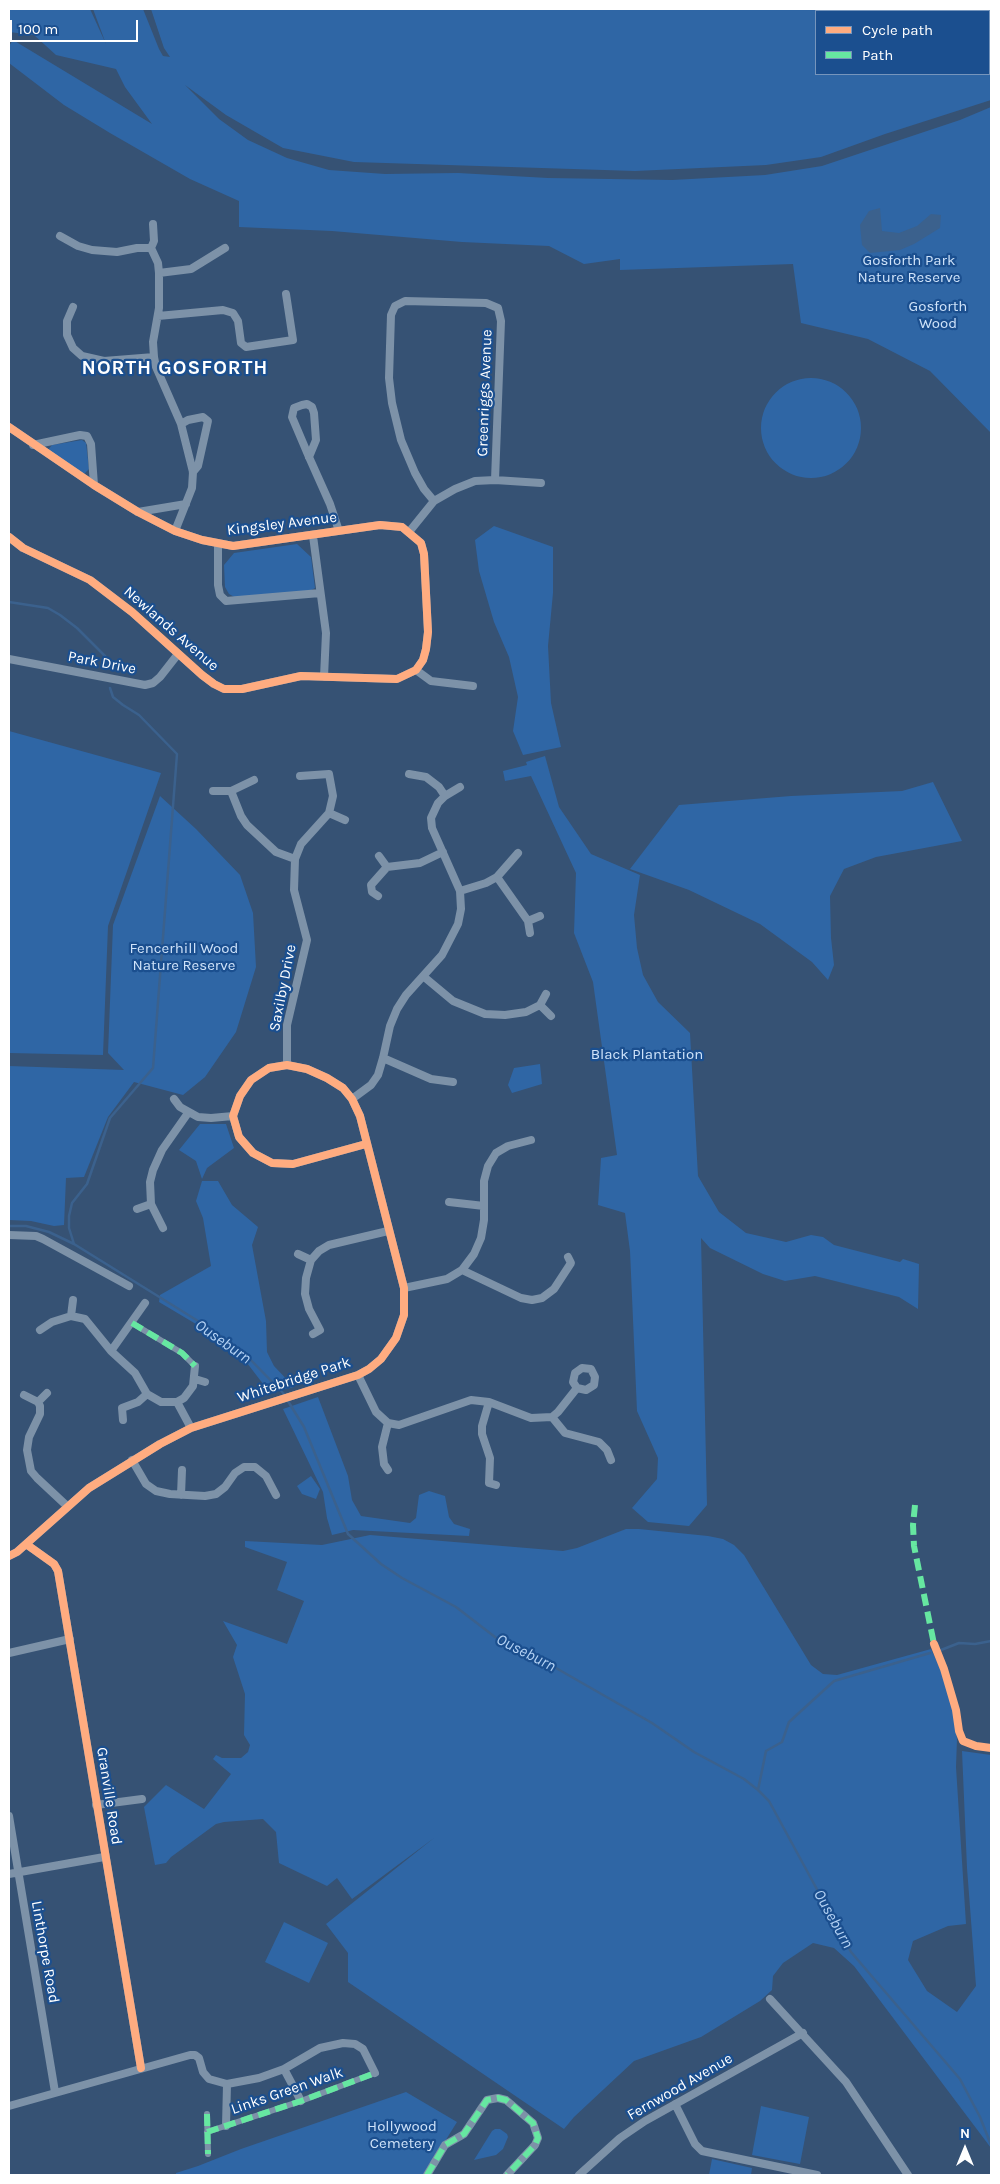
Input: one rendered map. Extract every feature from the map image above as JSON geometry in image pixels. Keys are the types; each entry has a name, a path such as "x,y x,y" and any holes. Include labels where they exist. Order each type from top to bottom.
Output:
{"street":[{"path":"153,224 154,241 151,248 158,263 159,273 158,316 153,342 154,357 156,367 181,424 193,472 192,488 175,531"},
{"path":"60,236 78,246 92,250 117,252 137,248 151,248"},
{"path":"159,273 191,269 225,248"},
{"path":"158,316 223,310 233,313 238,321 241,343 246,347 293,340 286,294"},
{"name":"Greenriggs Avenue","path":"434,501 424,489 415,473 401,440 392,403 389,378 391,315 395,306 405,301 486,302 498,308 501,321 495,480"},
{"path":"72,307 67,321 67,335 72,348 82,356 104,361 154,357"},
{"path":"309,457 317,435 314,413 312,407 307,404 294,408 291,413 309,457 335,516 340,531"},
{"path":"181,424 188,420 203,418 208,421 198,466 193,472"},
{"name":"Kingsley Avenue","path":"9,427 33,445 138,512 175,531 218,544 247,545 380,525 402,527 409,532"},
{"path":"33,445 80,435 88,436 91,444 94,485"},
{"path":"473,686 431,681 416,670 423,660 428,632 426,570 421,544 409,532 434,501 455,489 475,481 495,480 541,483"},
{"path":"138,512 186,504"},
{"path":"313,536 326,634 324,677"},
{"name":"Newlands Avenue","path":"9,537 23,548 90,580 132,612 214,684 224,688 242,689 287,678 396,679 416,670"},
{"path":"218,544 218,585 220,595 226,601 320,593"},
{"name":"Park Drive","path":"9,659 145,685 153,683 160,677 178,654"},
{"path":"231,791 241,816 247,825 276,852 295,859 301,844 329,813 333,796 329,774 300,776"},
{"path":"408,774 426,777 439,787 445,796"},
{"path":"213,791 231,791 254,780"},
{"path":"352,1099 371,1085 378,1075 384,1058 390,1026 397,1009 406,995 442,955 452,939 458,924 461,908 460,891 435,836 431,818 433,810 445,796 460,788"},
{"path":"329,813 345,820"},
{"path":"378,896 372,892 370,885 388,868 420,863 443,852"},
{"path":"460,891 486,883 497,876 518,853"},
{"path":"379,856 388,868"},
{"name":"Saxilby Drive","path":"287,1065 287,1025 307,940 294,890 295,859"},
{"path":"497,876 528,921 530,933"},
{"path":"528,921 540,916"},
{"path":"423,976 453,1001 485,1014 505,1015 526,1012 540,1006 546,994"},
{"path":"540,1006 551,1016"},
{"path":"384,1058 431,1079 453,1082"},
{"path":"287,1065 307,1069 343,1088 352,1099 360,1116 366,1144 293,1164 272,1164 253,1153 239,1137 234,1116 240,1096 251,1080 268,1068 287,1065"},
{"path":"174,1099 188,1113 198,1118 234,1116"},
{"path":"164,1228 151,1204 150,1182 162,1150 188,1113"},
{"name":"Whitebridge Park","path":"9,1556 26,1544 88,1488 132,1460 191,1428 358,1375 381,1359 396,1338 404,1315 404,1288 366,1144"},
{"path":"404,1288 447,1279 462,1270 474,1254 481,1238 488,1166 496,1153 508,1146 528,1144"},
{"path":"449,1202 484,1206"},
{"path":"137,1209 151,1204"},
{"path":"319,1332 305,1294 306,1278 311,1260 319,1251 329,1245 388,1231"},
{"path":"9,1235 36,1236 129,1286"},
{"path":"298,1254 311,1260"},
{"path":"462,1270 521,1298 532,1300 542,1298 554,1289 572,1263"},
{"path":"72,1316 73,1300"},
{"path":"111,1351 145,1303"},
{"path":"40,1330 52,1322 72,1316 85,1319 111,1351 135,1372 147,1394 161,1402 178,1402 190,1392 195,1379 195,1366 182,1353 132,1323"},
{"path":"358,1375 376,1412 388,1423 399,1425 409,1424 471,1400 489,1402 531,1418 552,1417 577,1388"},
{"path":"195,1379 205,1382"},
{"path":"38,1402 47,1393"},
{"path":"123,1420 119,1407 138,1402 147,1394"},
{"path":"24,1395 38,1402"},
{"path":"38,1402 40,1414 29,1437 28,1462 37,1478 67,1506"},
{"path":"178,1402 191,1428"},
{"path":"489,1402 482,1426 491,1466 490,1484"},
{"path":"552,1417 565,1432 591,1438 599,1442 607,1450 611,1460"},
{"path":"388,1423 382,1447 384,1464 388,1470"},
{"path":"132,1460 146,1484 156,1491 181,1495 205,1496 216,1494 225,1487 235,1473 244,1467 255,1466 266,1476 276,1495"},
{"path":"181,1495 182,1470"},
{"name":"Granville Road","path":"26,1544 54,1564 58,1571 104,1857 141,2068"},
{"path":"9,1653 70,1639"},
{"path":"96,1805 142,1799"},
{"name":"Linthorpe Road","path":"9,1816 55,2092"},
{"path":"9,1874 104,1857"},
{"path":"770,1999 846,2082 908,2175"},
{"name":"Fernwood Avenue","path":"579,2175 620,2138 675,2104 803,2033"},
{"path":"9,2106 141,2068 195,2055 209,2079 227,2084 259,2078 284,2069 320,2048 343,2043 354,2044 363,2049 375,2073"},
{"path":"284,2069 301,2101"},
{"name":"Links Green Walk","path":"207,2132 301,2101 375,2073"},
{"path":"226,2126 227,2084"},
{"path":"427,2175 445,2145 464,2134 487,2100 498,2098 506,2100 533,2124 538,2138 535,2145 507,2175"},
{"path":"675,2104 695,2144 702,2151 798,2173 817,2175"},
{"path":"207,2114 208,2154"}],"green space":[{"path":"9,9 90,9 106,44 93,9 143,9 159,49 163,56 170,57 164,48 151,9 991,9 991,100 821,157 766,165 635,171 354,162 283,148 226,115 185,85 219,119 248,140 287,158 329,170 385,174 458,173 548,178 672,180 765,175 822,166 960,120 991,107 991,433 930,371 868,339 801,323 793,264 620,270 620,259 584,264 549,246 462,242 332,231 239,227 239,201 190,179 110,133 64,105 9,63 9,46 13,40 152,124 125,87 116,69 56,55 34,35 9,32"},
{"path":"811,378 830,382 847,392 857,409 861,428 857,447 847,464 830,474 811,478 792,474 775,464 765,447 761,428 765,409 775,392 792,382"},
{"path":"82,440 86,443 89,469 84,474 48,450 52,445"},
{"path":"494,526 553,547 553,593 548,646 551,703 561,747 523,755 513,731 518,697 509,657 494,622 479,571 475,540"},
{"path":"297,544 311,557 315,588 306,593 238,599 229,594 225,587 224,565 234,553"},
{"path":"9,731 161,773 108,926 103,1055 9,1053"},
{"name":"Black Plantation","path":"545,756 559,807 591,854 640,875 634,915 637,948 643,975 658,1002 690,1033 698,1176 719,1212 746,1233 786,1242 811,1235 823,1237 834,1245 900,1262 903,1259 919,1264 918,1309 899,1297 815,1276 785,1281 763,1274 710,1248 701,1238 707,1505 689,1526 648,1522 632,1508 657,1479 658,1458 637,1411 630,1251 625,1213 598,1205 601,1158 617,1155 593,982 574,933 576,873 531,776 505,781 503,771 527,765 526,762"},
{"path":"933,782 962,841 876,857 844,869 830,896 834,965 828,980 812,962 760,924 689,890 630,869 679,805 791,796 902,791"},
{"name":"Fencerhill Wood Nature Reserve","path":"160,796 196,829 240,875 253,913 256,967 236,1032 205,1077 183,1095 134,1082 108,1117 84,1177 66,1178 64,1225 54,1226 31,1221 9,1220 9,1066 124,1070 108,1053 113,925"},
{"path":"540,1064 542,1084 512,1093 508,1085 514,1068"},
{"path":"200,1124 226,1124 234,1148 207,1168 202,1179 196,1161 179,1150"},
{"path":"202,1181 218,1181 232,1205 258,1227 252,1245 266,1321 267,1352 274,1366 294,1387 270,1393 247,1363 211,1333 159,1302 160,1295 211,1266 203,1218 196,1201"},
{"path":"318,1397 348,1476 352,1500 361,1516 410,1523 416,1518 419,1495 429,1491 445,1496 449,1517 454,1524 470,1529 469,1536 353,1530 332,1535 323,1492 283,1409"},
{"path":"311,1476 320,1489 316,1499 302,1494 297,1486"},
{"path":"626,1529 708,1536 723,1539 734,1545 744,1555 811,1665 823,1674 837,1675 931,1649 941,1670 953,1710 957,1739 956,1767 966,1924 948,1926 913,1941 908,1960 927,1991 957,2012 976,1986 967,1868 962,1751 991,1755 991,2148 854,1966 834,1948 813,1943 783,1963 773,1976 772,1990 760,2001 701,2037 634,2061 574,2117 564,2129 348,1982 348,1953 326,1924 434,1838 352,1899 337,1878 327,1886 279,1863 276,1832 263,1819 216,1824 171,1857 166,1863 155,1865 144,1807 166,1785 204,1809 231,1774 213,1759 216,1755 222,1758 241,1758 248,1752 250,1745 244,1735 245,1694 233,1657 237,1645 223,1621 287,1644 304,1601 277,1590 287,1562 245,1547 245,1541 322,1545 370,1535 563,1551 577,1548"},
{"path":"284,1922 328,1943 309,1983 265,1962"},
{"name":"Hollywood Cemetery","path":"406,2092 457,2122 424,2175 176,2175 176,2173 241,2149"},
{"path":"761,2106 809,2117 800,2164 752,2155"},
{"path":"500,2129 507,2134 508,2137 503,2149 496,2155 474,2160 492,2131"},
{"path":"712,2159 752,2168 751,2175 709,2175"}],"shaded area":[{"path":"880,208 882,231 899,233 917,226 931,214 941,215 940,228 900,250 870,253 862,245 860,225 869,211"}],"waterway":[{"path":"9,602 48,608 60,615 77,628 105,656 111,669"},
{"path":"74,1244 69,1228 72,1203 87,1184 110,1118 153,1068 177,754 139,715 113,697 110,688"},
{"name":"Ouseburn","path":"9,1226 26,1226 49,1232 74,1244 198,1321 243,1352 283,1393 304,1427 348,1534 381,1564 402,1578 456,1607 495,1637 513,1648 535,1656 652,1723 694,1752 744,1779 758,1790 769,1801 851,1952 960,2079 980,2117 991,2145"},
{"path":"941,1650 959,1643 975,1644 991,1641"},
{"path":"758,1790 766,1751 782,1742 789,1722 834,1681 930,1653"}],"marked path":[{"path":"132,1323 182,1353 195,1366"},
{"path":"915,1505 913,1525 914,1546 934,1644"},
{"path":"207,2132 301,2101 375,2073"},
{"path":"427,2175 445,2145 464,2134 487,2100 498,2098 506,2100 533,2123 538,2138 535,2145 507,2175"},
{"path":"207,2114 208,2154"}],"cycle path":[{"path":"9,427 94,485 138,512 175,531 202,540 233,546 380,525 402,527 421,543 424,554 428,632 423,660 416,670 397,679 301,676 242,689 224,689 202,675 132,612 90,580 23,548 9,537"},
{"path":"9,1556 17,1552 89,1488 160,1444 191,1428 358,1375 381,1359 396,1338 404,1315 404,1288 360,1116 352,1099 343,1088 327,1078 307,1069 287,1065 269,1068 251,1080 240,1096 233,1116 239,1137 253,1153 272,1163 293,1164 366,1144"},
{"path":"26,1544 54,1564 58,1571 141,2068"},
{"path":"934,1644 944,1669 963,1741 976,1746 991,1748"}],"district":[{"name":"NORTH GOSFORTH","path":"175,368"}],"park label":[{"name":"Gosforth Park Nature Reserve","path":"909,270"},
{"name":"Gosforth Wood","path":"938,316"}]}
